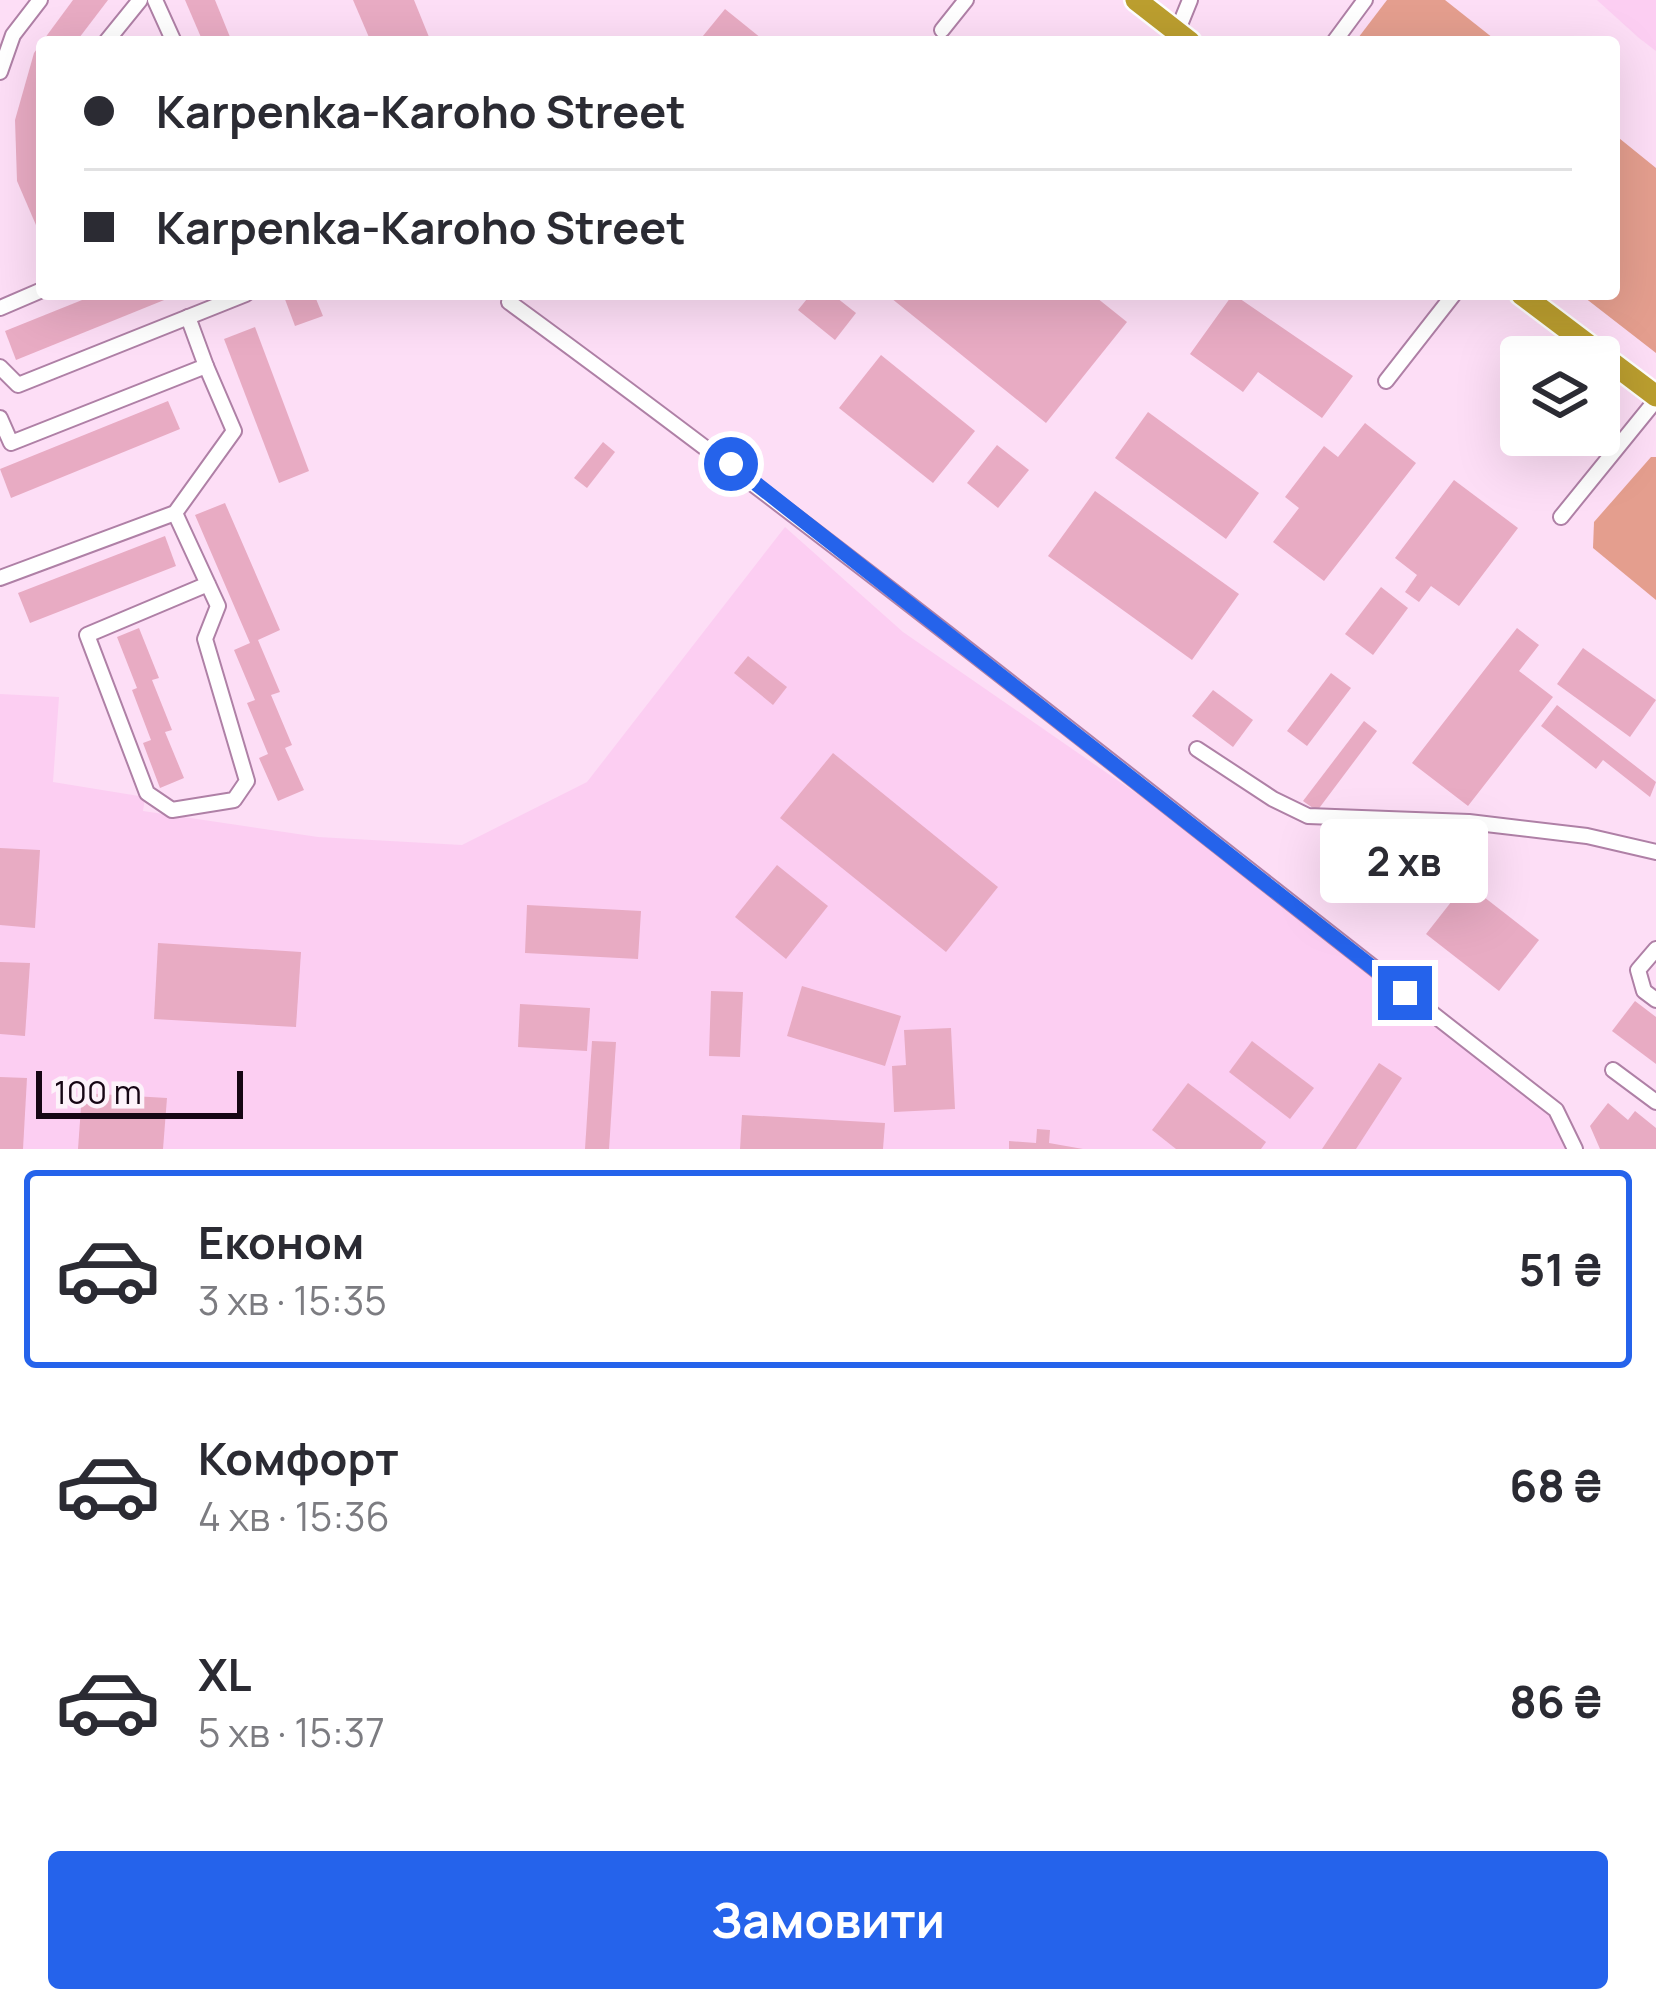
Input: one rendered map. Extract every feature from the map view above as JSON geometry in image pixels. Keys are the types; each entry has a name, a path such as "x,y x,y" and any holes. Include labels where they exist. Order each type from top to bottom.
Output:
{"highway":[{"path":"1136,0 1183,36"},
{"path":"1529,300 1656,398"}],"street":[{"path":"0,72 13,35 40,0"},
{"path":"111,36 140,0"},
{"path":"154,0 171,36"},
{"path":"942,30 966,0"},
{"path":"1184,36 1190,0"},
{"path":"1338,36 1365,0"},
{"path":"0,308 36,293"},
{"path":"0,367 18,385 231,300"},
{"path":"1386,381 1449,300"},
{"path":"509,302 768,491 991,671 1556,1110 1576,1149"},
{"path":"0,578 175,513 234,430 188,317"},
{"path":"0,418 10,442 206,365"},
{"path":"1561,517 1656,398"},
{"path":"175,513 208,584 218,606 205,639 247,781 234,800 172,810 147,793 87,635 208,584"},
{"path":"1198,749 1274,800 1308,816 1469,822 1587,836 1656,852"},
{"path":"1656,949 1638,970 1638,980 1656,1000"},
{"path":"1613,1070 1656,1102"}],"shaded area":[{"path":"1387,0 1445,0 1490,36 1360,36"},
{"path":"1597,0 1656,0 1656,51 1639,38"},
{"path":"1620,139 1656,168 1656,353 1588,300 1620,300"},
{"path":"1651,457 1656,457 1656,600 1593,548 1594,522"},
{"path":"785,527 903,632 1285,896 1545,1099 1571,1149 0,1149 0,694 59,697 53,782 145,797 143,811 318,837 462,845 587,782"}],"building":[{"path":"73,0 108,0 81,36 46,36"},
{"path":"185,0 215,0 230,36 200,36"},
{"path":"353,0 414,0 429,36 368,36"},
{"path":"725,9 759,36 703,36"},
{"path":"34,53 36,225 17,181 15,120"},
{"path":"82,300 164,300 16,360 5,331"},
{"path":"285,300 316,300 323,316 295,326"},
{"path":"806,300 840,300 856,313 835,340 798,310"},
{"path":"893,300 1100,300 1127,322 1046,423"},
{"path":"1229,300 1242,300 1353,376 1322,418 1258,372 1243,392 1190,354"},
{"path":"255,327 309,471 279,483 224,339"},
{"path":"881,355 975,431 933,483 839,408"},
{"path":"168,401 180,429 11,498 0,469"},
{"path":"1148,412 1259,493 1226,539 1115,458"},
{"path":"1365,423 1416,463 1324,581 1273,542 1299,508 1285,497 1324,446 1338,457"},
{"path":"603,442 615,452 587,488 574,478"},
{"path":"997,445 1029,470 998,508 967,483"},
{"path":"1454,480 1518,528 1459,606 1431,586 1419,602 1405,592 1417,575 1395,558"},
{"path":"1095,491 1239,594 1192,660 1048,556"},
{"path":"225,503 280,630 258,640 280,692 271,695 292,745 285,748 304,790 278,801 259,758 268,754 247,703 255,700 234,650 250,643 195,515"},
{"path":"165,536 176,566 30,623 18,593"},
{"path":"1381,587 1408,608 1373,655 1345,634"},
{"path":"139,628 159,678 152,680 172,730 165,732 184,778 160,788 143,743 151,740 132,690 137,688 117,637"},
{"path":"1517,628 1539,645 1519,671 1553,697 1468,806 1412,763"},
{"path":"1583,648 1656,700 1630,737 1557,684"},
{"path":"748,656 787,687 773,705 734,673"},
{"path":"1331,673 1351,688 1307,746 1287,731"},
{"path":"1213,690 1253,720 1233,747 1192,716"},
{"path":"1557,705 1656,782 1650,797 1603,760 1596,769 1541,726"},
{"path":"1364,721 1377,731 1317,811 1303,801"},
{"path":"833,753 998,887 946,952 780,818"},
{"path":"0,848 40,850 35,928 0,925"},
{"path":"777,865 828,906 786,959 735,917"},
{"path":"1466,883 1539,940 1499,991 1426,934"},
{"path":"527,905 641,911 638,959 525,953"},
{"path":"158,943 301,952 296,1027 154,1019"},
{"path":"0,962 30,963 25,1036 0,1034"},
{"path":"802,986 901,1016 885,1066 787,1036"},
{"path":"711,991 743,992 740,1057 709,1056"},
{"path":"1635,1001 1656,1017 1656,1064 1612,1031"},
{"path":"520,1004 590,1008 587,1051 518,1047"},
{"path":"951,1028 955,1109 894,1112 892,1066 906,1065 904,1030"},
{"path":"592,1041 616,1042 609,1149 585,1149"},
{"path":"1252,1041 1314,1088 1290,1119 1229,1072"},
{"path":"1379,1063 1402,1078 1356,1149 1322,1149"},
{"path":"0,1077 27,1078 23,1149 0,1149"},
{"path":"1188,1083 1266,1142 1261,1149 1176,1149 1152,1130"},
{"path":"82,1093 167,1098 163,1149 78,1149"},
{"path":"1608,1103 1628,1120 1635,1111 1656,1128 1656,1149 1600,1149 1590,1126"},
{"path":"742,1115 885,1123 883,1149 740,1149"},
{"path":"1037,1129 1050,1130 1049,1143 1083,1149 1009,1149 1009,1141 1036,1143"}],"route":[{"path":"731,464 1405,993"}]}
